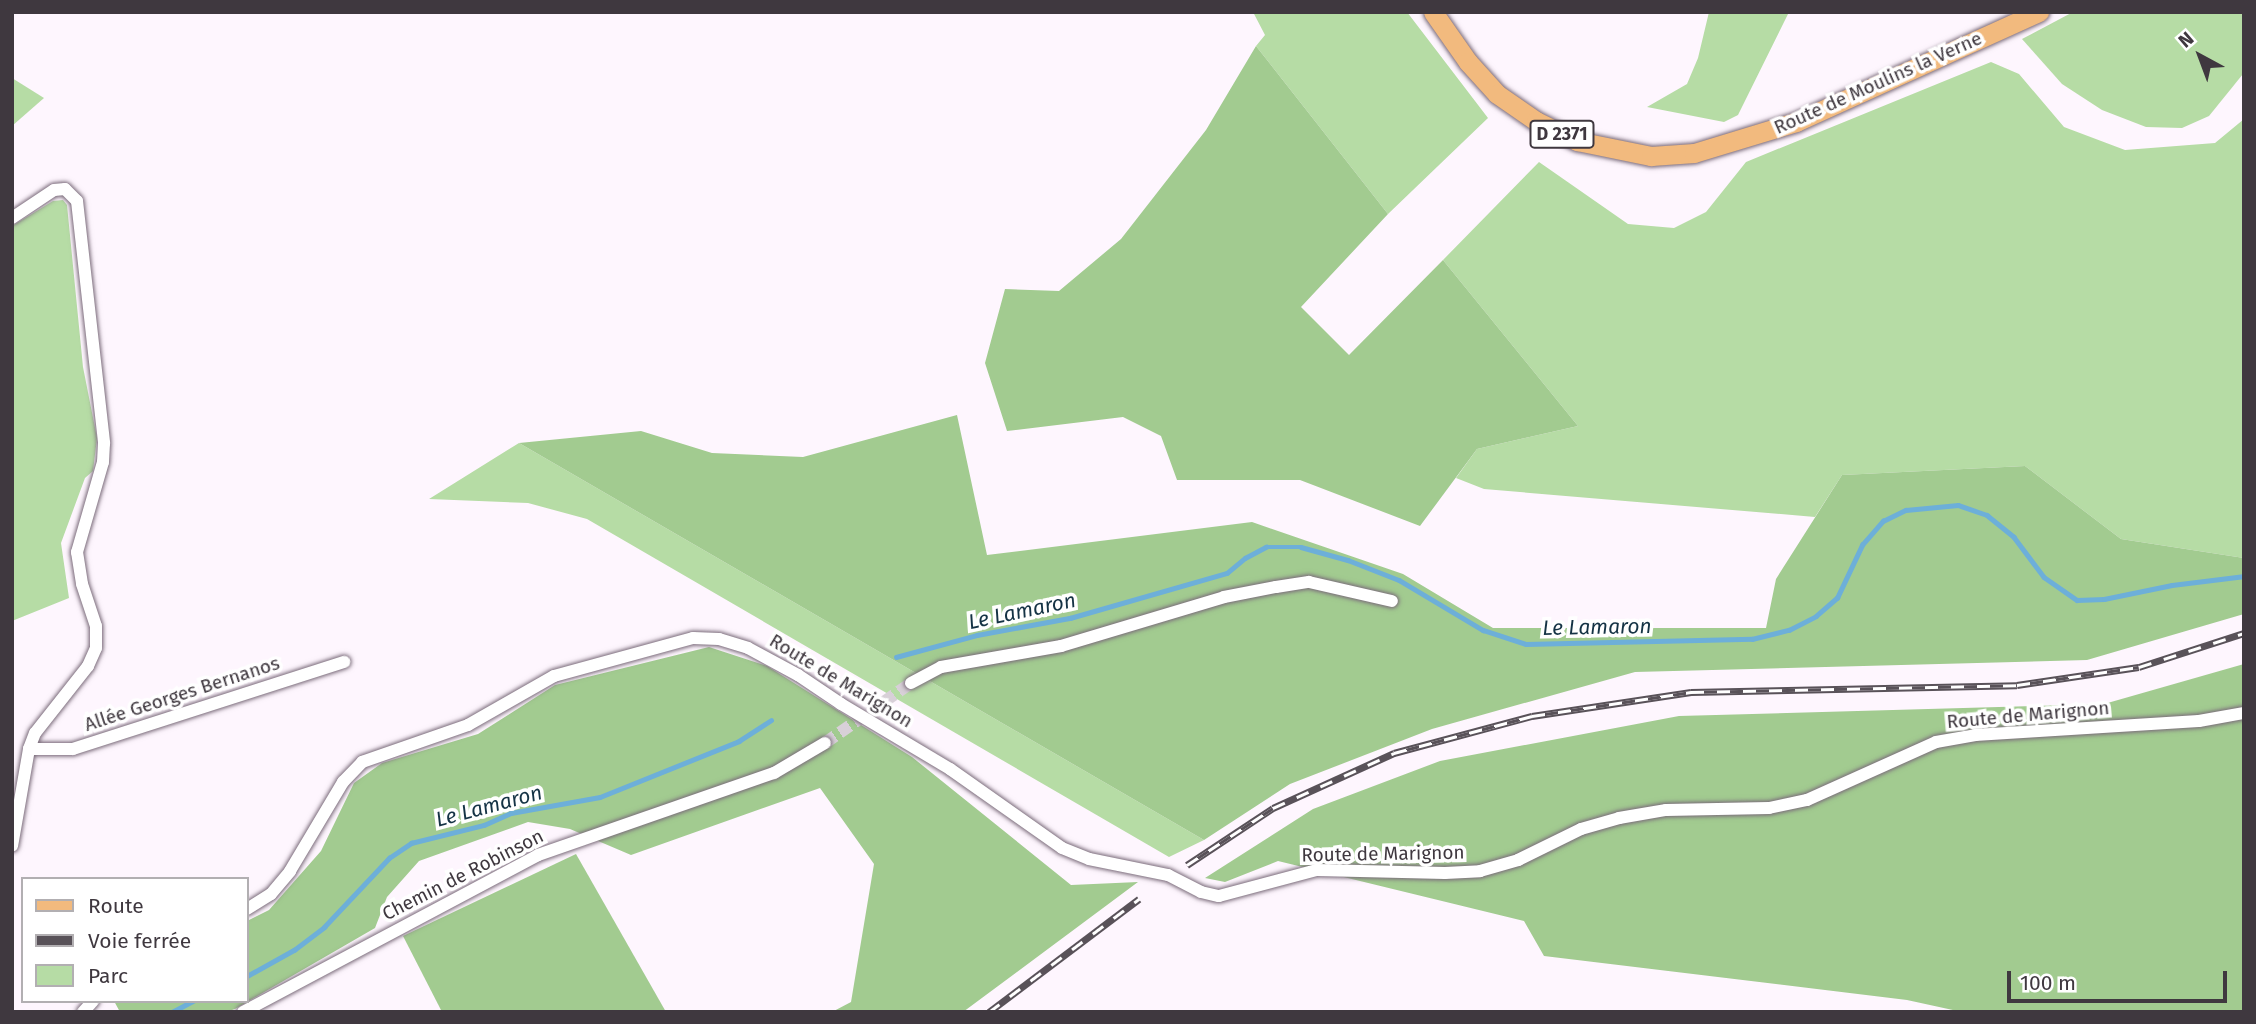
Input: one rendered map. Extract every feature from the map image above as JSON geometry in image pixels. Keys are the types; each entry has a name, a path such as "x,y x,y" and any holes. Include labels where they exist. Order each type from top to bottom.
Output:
{"main road":[{"name":"Route de Moulins la Verne","path":"1433,12 1468,62 1497,94 1536,121 1577,141 1651,156 1694,153 1796,122 2039,12"}],"street":[{"path":"12,218 54,190 65,189 77,201 104,443 103,462 77,552 82,584 96,626 96,648 88,666 35,733 29,749 12,846"},
{"path":"911,683 941,667 1061,646 1224,597 1276,587 1309,582 1392,600"},
{"name":"Route de Marignon","path":"248,908 271,894 290,871 343,782 362,762 468,725 554,676 693,638 719,639 748,648 798,675 950,769 1062,848 1088,859 1168,876 1201,892 1219,896 1317,870 1445,873 1480,871 1518,860 1581,829 1619,818 1666,810 1769,808 1807,800 1936,742 1975,735 2199,721 2244,713"},
{"name":"Allée Georges Bernanos","path":"29,749 73,749 344,662"},
{"name":"Chemin de Robinson","path":"243,1012 538,855 774,773 825,743"}],"green space":[{"path":"1253,12 1407,12 1488,118 1388,214 1256,46 1265,35"},
{"path":"1709,12 1789,12 1738,115 1724,122 1647,107 1687,84 1698,58"},
{"path":"2073,12 2244,12 2243,74 2209,116 2182,128 2146,127 2102,110 2062,84 2022,39"},
{"path":"1256,46 1388,214 1301,307 1349,355 1443,260 1578,426 1477,449 1420,526 1300,480 1177,480 1161,436 1123,417 1007,431 985,363 1005,289 1059,291 1121,239 1206,130"},
{"path":"1991,62 2019,74 2064,127 2125,150 2215,143 2244,119 2244,558 2121,539 2025,466 1842,475 1815,517 1484,489 1456,478 1477,449 1578,426 1443,260 1539,162 1628,224 1674,228 1706,212 1746,162"},
{"path":"12,78 44,98 12,126"},
{"path":"63,200 67,205 83,367 97,438 93,471 85,478 61,543 69,598 12,621 12,226 53,201"},
{"path":"957,415 987,555 1252,522 1403,574 1493,628 1766,628 1776,579 1842,475 2025,466 2121,539 2244,558 2244,614 2087,660 1635,672 1432,729 1290,784 1204,840 519,443 641,431 712,453 803,457"},
{"path":"519,443 1204,840 1169,857 587,519 528,503 429,499"},
{"path":"709,647 767,666 912,757 1071,885 1138,882 963,1012 832,1012 851,1002 874,864 820,788 631,855 570,829 528,822 419,861 387,897 375,928 248,1001 248,920 269,910 321,851 354,783 382,763 478,734 555,685"},
{"path":"2244,664 2244,1012 1962,1012 1907,1000 1544,956 1524,921 1278,861 1225,882 1205,878 1313,809 1440,761 1679,716 2104,704"},
{"path":"576,854 666,1012 442,1012 403,936"},
{"path":"115,1003 245,1003 226,1012 120,1012"}],"waterway":[{"name":"Le Lamaron","path":"896,657 977,635 1070,618 1227,573 1245,558 1266,547 1301,547 1348,560 1399,580 1483,630 1526,644 1752,639 1789,630 1816,616 1837,598 1862,545 1883,521 1906,510 1958,505 1987,515 2014,537 2044,577 2077,600 2104,599 2172,585 2244,576"},
{"name":"Le Lamaron","path":"248,975 294,950 324,927 389,858 411,843 484,825 511,813 600,797 739,741 771,720"},
{"name":"Le Lamaron","path":"172,1012 189,1003"}],"tunnel":[{"path":"825,743 911,683"}],"railway":[{"path":"1187,865 1273,808 1394,753 1532,716 1691,692 2017,685 2139,667 2244,633"},
{"path":"989,1012 1139,899"}]}
